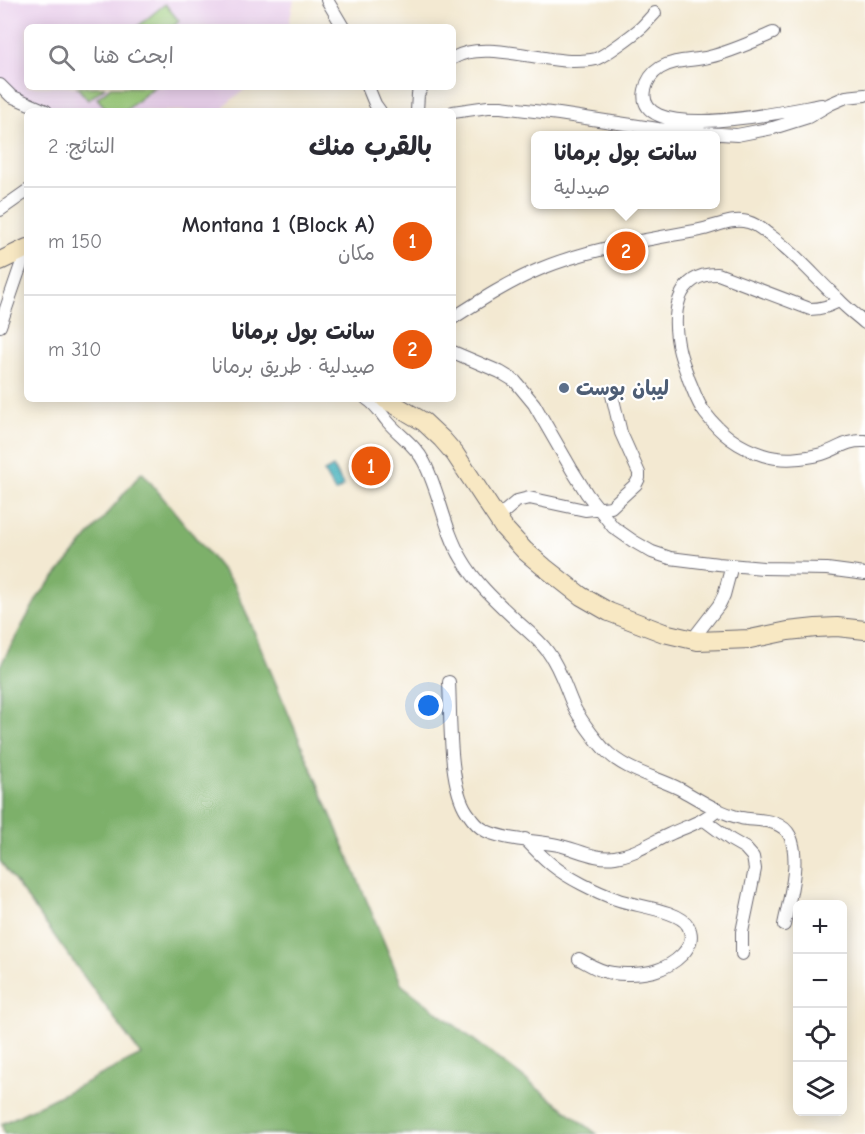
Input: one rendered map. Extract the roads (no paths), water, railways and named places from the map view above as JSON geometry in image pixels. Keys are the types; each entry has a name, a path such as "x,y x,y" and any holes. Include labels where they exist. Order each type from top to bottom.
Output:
{"main road":[{"path":"0,261 24,249"},
{"path":"390,402 424,422 442,439 455,454 503,527 525,551 581,596 609,612 663,633 699,641 750,639 816,628 837,627 865,630"}],"street":[{"path":"327,0 341,24"},
{"path":"456,56 472,51 490,51 562,61 594,60 642,27 655,13"},
{"path":"773,33 729,52 705,58 676,61 660,67 650,76 645,88 644,98 650,109 659,115 679,121 723,120 752,118 830,104"},
{"path":"0,85 11,96 39,108"},
{"path":"370,90 378,108"},
{"path":"417,108 416,102 420,90"},
{"path":"720,134 737,135 773,128 808,117 846,98 865,95"},
{"path":"456,111 488,106 501,107 681,131"},
{"path":"0,210 24,193"},
{"path":"456,316 520,278 565,260 733,221 746,221 774,238 865,323"},
{"path":"0,326 24,255"},
{"path":"839,301 820,309 810,309 718,274 696,278 689,282 680,296 676,335 679,352 696,399 704,412 730,440 745,448 766,456 786,459 822,454 854,440 865,441"},
{"path":"456,353 500,372 524,390 577,478 613,527 652,552 670,558 732,565 827,569 865,574"},
{"path":"497,518 517,501 528,498 585,510 611,507 636,484 639,478 637,468 621,433 612,395"},
{"path":"371,402 424,461 452,538 468,570 480,586 548,652 574,708 604,749 630,769 672,786 706,805 738,817 779,824 786,829 794,854 792,890 784,925"},
{"path":"692,640 712,615 724,595 732,565"},
{"path":"449,682 453,770 460,798 467,812 483,830 503,837 560,845 600,858 615,857 631,853 704,820 718,809"},
{"path":"704,820 753,856 756,869 742,932 742,954"},
{"path":"525,839 552,865 572,878 617,900 679,917 686,922 691,932 690,943 685,952 668,964 652,971 611,973 579,959"}],"water":[{"path":"333,467 344,486 335,492 324,472"}],"place":[{"name":"سانت بول برمانا","path":"626,251"},
{"name":"ليبان بوست","path":"564,388"},
{"name":"Montana 1 (Block A)","path":"371,466"}]}
